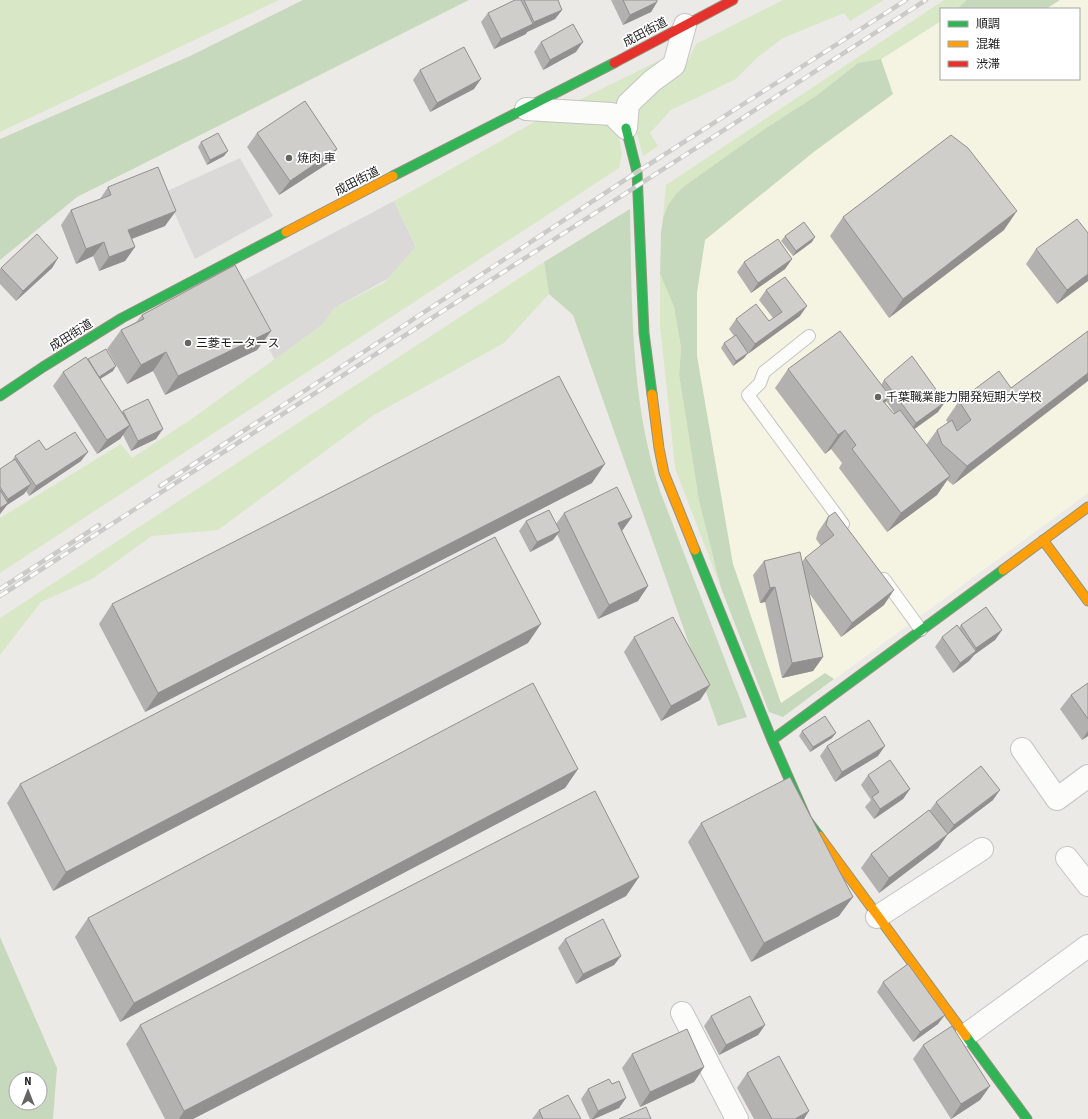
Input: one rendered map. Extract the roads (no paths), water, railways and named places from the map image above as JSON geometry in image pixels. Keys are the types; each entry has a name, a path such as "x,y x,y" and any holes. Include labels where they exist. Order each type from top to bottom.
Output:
{"main road":[{"name":"成田街道","path":"0,396 42,366 122,318 733,0"},
{"path":"626,128 637,172 642,249 644,333 659,448 663,467 772,740 807,820 1027,1119"},
{"path":"772,740 1088,507"},
{"path":"1043,540 1088,601"}],"street":[{"path":"626,128 628,104 652,81 674,65 684,25"},
{"path":"526,109 612,114 626,128"},
{"path":"1022,749 1057,799 1088,776"},
{"path":"877,917 982,849"},
{"path":"1067,858 1088,885"},
{"path":"966,1035 1088,946"},
{"path":"682,1013 737,1119"}],"lane":[{"path":"809,336 764,372 760,383 748,395 851,535"},
{"path":"879,573 921,630"}],"railway":[{"path":"160,486 637,172 906,0"},
{"path":"0,596 926,0"},
{"path":"0,589 99,525"}],"place":[{"name":"焼肉 車","path":"289,158"},
{"name":"三菱モータース","path":"188,343"},
{"name":"千葉職業能力開発短期大学校","path":"878,397"}]}
